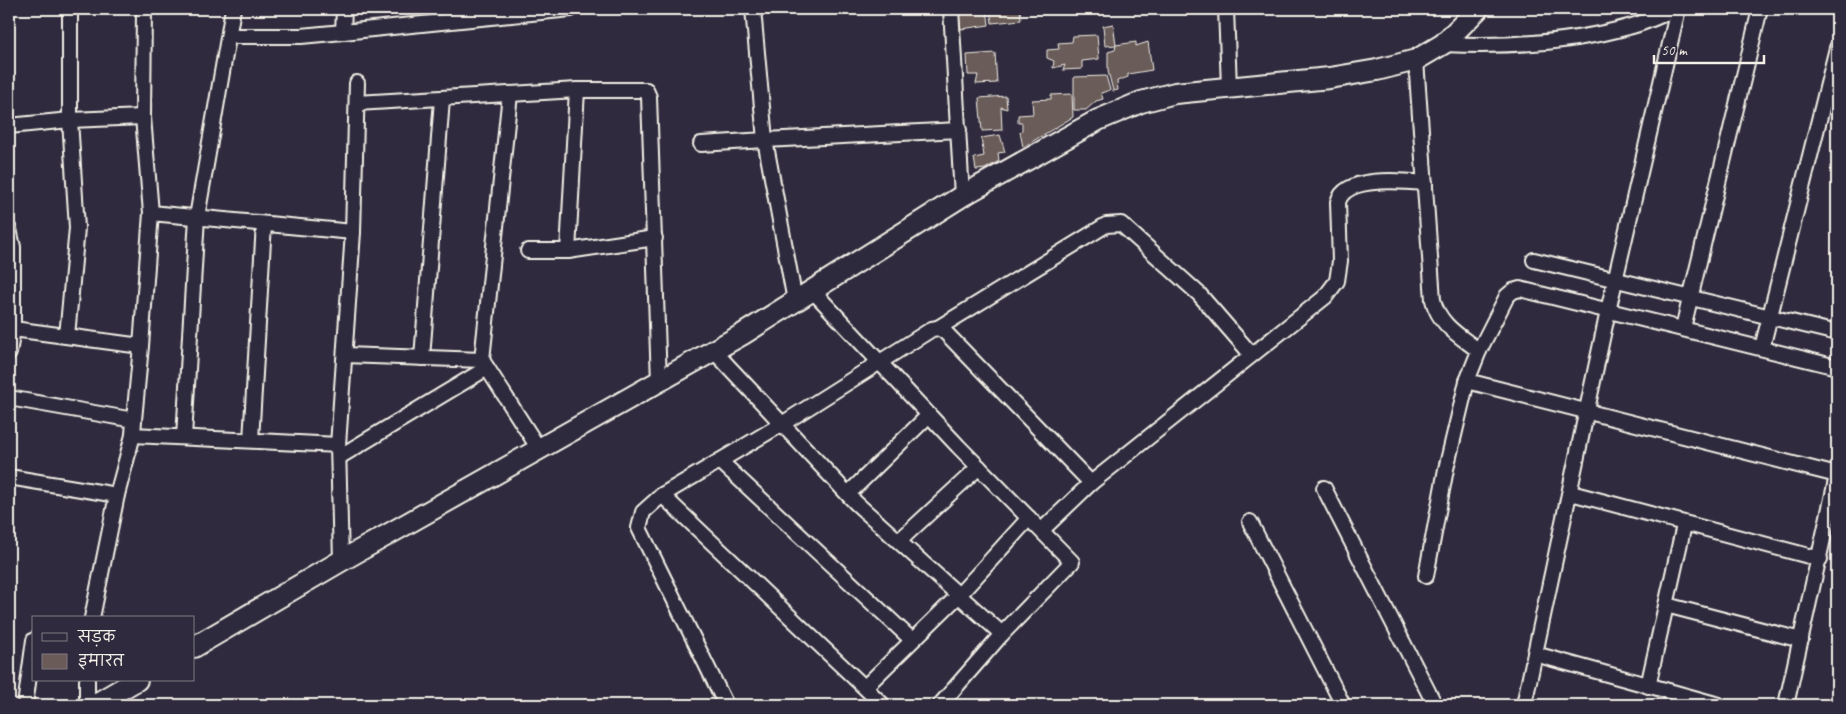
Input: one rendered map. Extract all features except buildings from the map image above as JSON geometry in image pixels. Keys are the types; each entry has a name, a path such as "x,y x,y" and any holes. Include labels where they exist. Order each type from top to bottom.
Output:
{"main road":[{"path":"195,646 341,561 714,351 962,196 1098,120 1141,102 1175,93 1229,86 1330,78 1377,70 1416,60 1443,44 1478,9"},
{"path":"94,705 134,682"}],"street":[{"path":"67,336 78,228 70,120 70,9"},
{"path":"92,616 117,495 133,435 141,346 151,213 143,118 144,9"},
{"path":"184,437 197,217 233,9"},
{"path":"343,32 344,9"},
{"path":"430,9 430,23"},
{"path":"229,36 301,36 516,12 571,9"},
{"path":"753,9 765,140 795,301"},
{"path":"951,9 962,196"},
{"path":"1226,9 1229,86"},
{"path":"1443,44 1481,46 1594,34 1634,26 1677,9"},
{"path":"1524,705 1571,493 1615,280 1677,9"},
{"path":"1683,328 1760,9"},
{"path":"1762,348 1837,48"},
{"path":"1416,60 1433,300 1436,314 1444,323 1479,351"},
{"path":"341,561 339,451 353,232 357,83"},
{"path":"357,103 577,90 646,90 649,97 659,382"},
{"path":"568,251 577,90"},
{"path":"510,94 484,364 539,450"},
{"path":"422,358 442,99"},
{"path":"9,126 70,120 143,118"},
{"path":"701,144 959,130"},
{"path":"1042,530 1091,483 1325,297 1337,281 1340,261 1338,202 1340,194 1345,189 1378,182 1425,183"},
{"path":"151,213 353,232"},
{"path":"251,440 264,224"},
{"path":"726,705 639,528 642,512 662,495 782,424 932,329 938,328 1106,225 1121,224 1199,294 1251,354"},
{"path":"9,229 13,247 13,329 9,353"},
{"path":"528,251 568,251 655,238"},
{"path":"1534,260 1690,296 1837,333"},
{"path":"1426,576 1447,460 1467,381 1479,351 1507,296 1513,291 1520,289 1837,367"},
{"path":"812,290 879,363 1072,562 1002,634 940,705"},
{"path":"938,328 945,332 1091,483"},
{"path":"13,329 141,346"},
{"path":"714,351 848,494 1002,634"},
{"path":"345,355 422,358 484,364"},
{"path":"133,435 251,440 339,451 484,364"},
{"path":"1467,381 1837,475 1820,559 1786,705"},
{"path":"9,398 134,420"},
{"path":"848,494 929,415"},
{"path":"720,461 912,640"},
{"path":"899,541 979,467"},
{"path":"9,477 117,495"},
{"path":"1324,488 1435,705"},
{"path":"1571,493 1684,525 1820,559"},
{"path":"662,495 883,705"},
{"path":"865,687 959,595 1029,518"},
{"path":"1250,522 1343,705"},
{"path":"1648,686 1684,525"},
{"path":"1666,605 1801,640"},
{"path":"25,705 32,654"},
{"path":"1535,654 1719,705"},
{"path":"86,682 86,705"}]}
